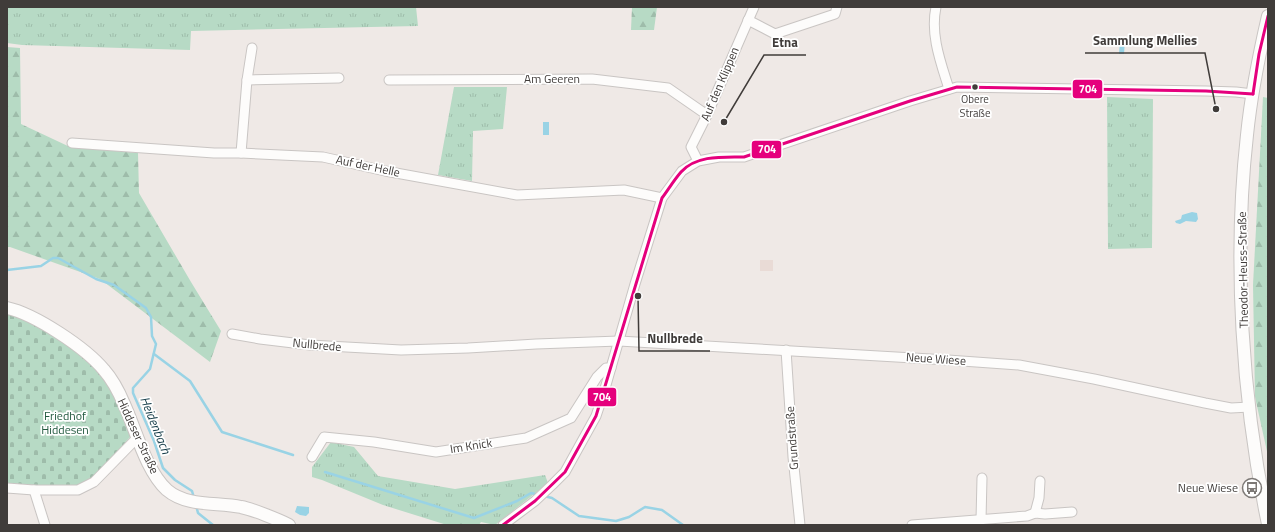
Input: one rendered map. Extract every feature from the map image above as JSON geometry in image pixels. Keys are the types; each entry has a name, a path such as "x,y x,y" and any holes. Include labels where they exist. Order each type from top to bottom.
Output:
{"main road":[{"name":"Theodor-Heuss-Straße","path":"1268,16 1259,54 1247,135 1242,213 1242,302 1250,407 1254,452 1268,524"},
{"name":"Hiddeser Straße","path":"7,308 31,316 66,339 103,369 123,403 156,477 168,491 188,500 241,507 289,525"}],"street":[{"name":"Auf den Klippen","path":"698,161 691,147 707,115 754,7"},
{"path":"748,20 774,34 835,14 837,7"},
{"path":"936,7 935,29 937,50 949,89"},
{"path":"241,153 247,80 252,48"},
{"path":"247,80 339,78"},
{"name":"Am Geeren","path":"389,80 592,79 668,88 707,115"},
{"path":"503,525 535,501 568,468 596,416 662,198 682,171 698,161 719,157 744,157 957,87 1236,92 1253,94"},
{"name":"Auf der Helle","path":"72,143 214,153 323,157 385,171 517,195 624,190 662,198"},
{"name":"Nullbrede","path":"232,334 310,345 400,350 619,340"},
{"name":"Neue Wiese","path":"619,340 915,357 1019,365 1231,408 1250,407"},
{"name":"Grundstraße","path":"786,350 793,457 800,525"},
{"name":"Im Knick","path":"312,457 324,437 374,442 436,452 526,438 571,418 597,377 606,368 611,368"},
{"path":"7,488 34,490 78,490 94,482 138,437"},
{"path":"981,520 982,478"},
{"path":"1035,513 1039,498 1040,481"},
{"path":"34,490 45,525"},
{"path":"912,525 1027,516 1035,513 1045,514 1072,512"}],"shaded area":[{"path":"760,260 773,260 773,271 760,271"}],"green space":[{"path":"7,7 416,7 418,26 191,31 190,50 22,45 7,43"},
{"path":"632,7 657,7 654,30 631,30"},
{"path":"7,47 20,48 21,124 70,147 138,153 139,193 221,331 210,362 100,279 7,247"},
{"path":"454,87 507,87 503,129 473,131 472,181 438,175"},
{"path":"1107,97 1153,99 1152,248 1108,249"},
{"path":"1263,97 1268,98 1268,456 1255,397 1253,285"},
{"name":"Friedhof Hiddesen","path":"7,312 13,313 54,335 89,358 112,388 131,436 92,479 75,488 7,483"},
{"path":"331,442 354,447 378,476 455,489 545,475 548,483 495,525 481,522 479,525 447,525 383,505 312,477 312,467"}],"water":[{"path":"1120,41 1125,41 1124,54 1119,54"},
{"path":"543,122 549,122 549,135 543,135"},
{"path":"1192,212 1197,213 1198,219 1196,222 1186,221 1180,224 1176,223 1175,221 1181,219 1182,215"},
{"path":"297,506 309,507 309,513 306,516 300,515 295,512"}],"waterway":[{"name":"Heidenbach","path":"7,270 41,266 53,258 58,258 96,279 114,285 146,308 151,317 152,336 156,344 150,369 133,388 133,393 154,441 163,468 175,480 192,491 194,498"},
{"path":"154,354 190,381 222,432 293,455"},
{"path":"325,472 474,518 517,501 531,493 539,495"},
{"path":"544,496 552,498 579,516 616,521 629,517 645,507 662,510 683,525"},
{"name":"Heidenbach","path":"196,505 198,513 213,525"}],"transit line":[{"name":"704","path":"1253,94 1259,54 1268,16"},
{"name":"704","path":"503,525 535,501 565,472 596,416 662,198 678,175 687,166 694,162 710,158 744,157 910,101 957,87 1206,91 1253,94"}],"place":[{"name":"Obere Straße","path":"975,87"},
{"name":"Sammlung Mellies","path":"1216,109"},
{"name":"Etna","path":"724,122"},
{"name":"Nullbrede","path":"638,296"},
{"name":"Neue Wiese","path":"1252,488"}]}
